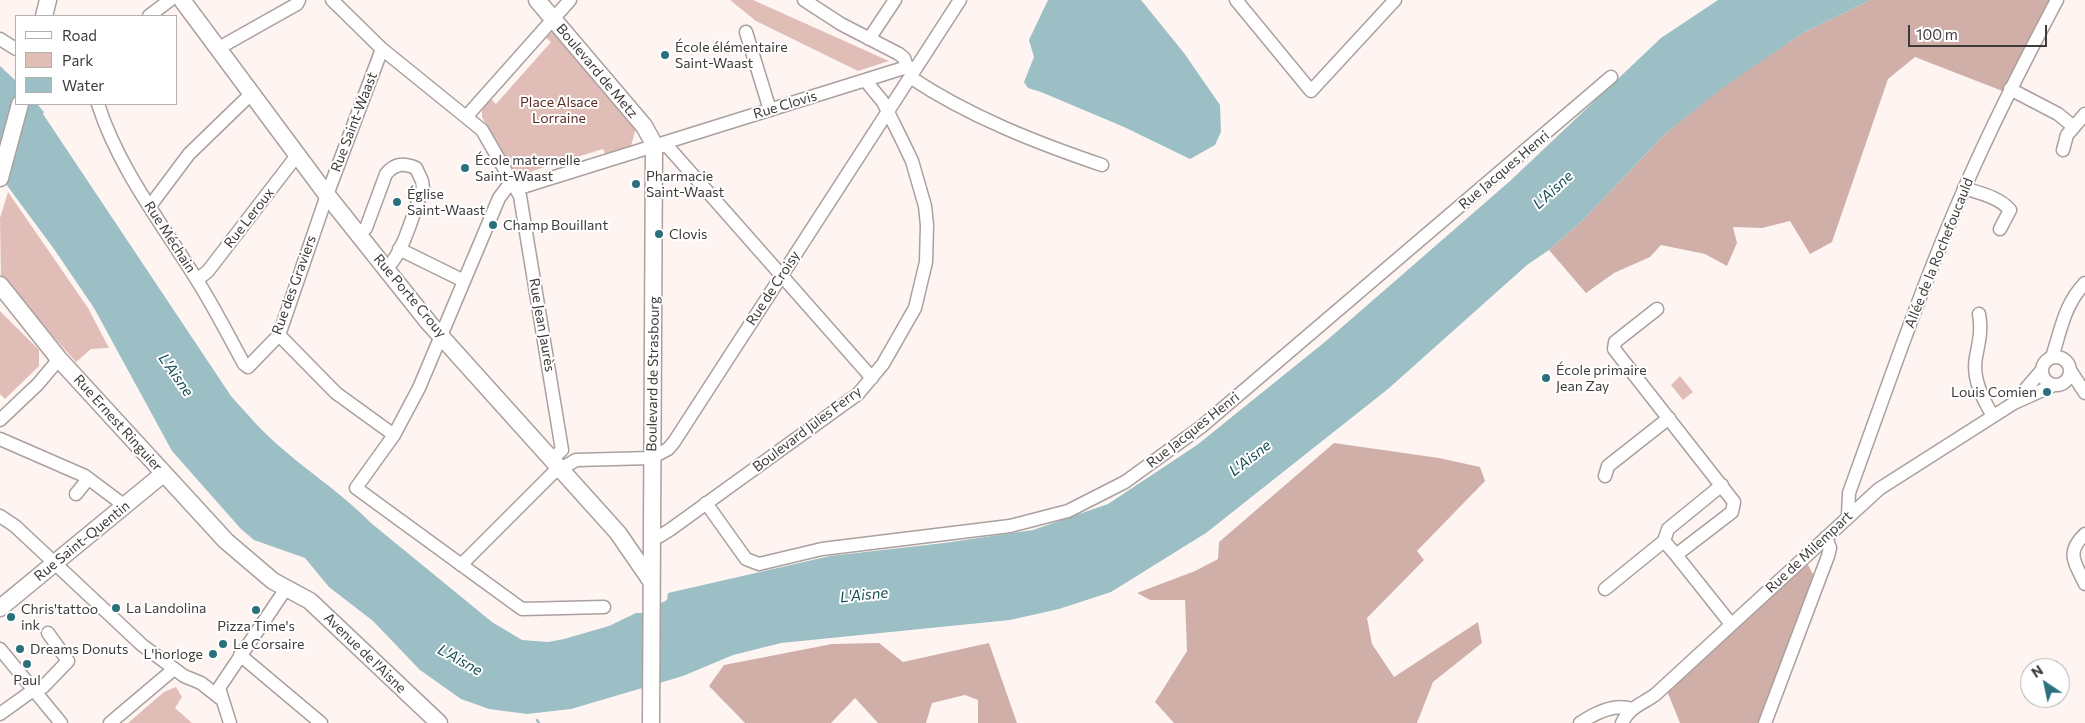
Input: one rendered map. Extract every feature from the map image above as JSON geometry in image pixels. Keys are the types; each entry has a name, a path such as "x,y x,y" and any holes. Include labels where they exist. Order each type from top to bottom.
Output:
{"main road":[{"path":"44,15 48,0"},
{"name":"Rue Porte Crouy","path":"182,0 327,195 441,335 564,459 651,581"},
{"name":"Boulevard de Metz","path":"537,0 644,126 654,144"},
{"path":"0,178 20,105"},
{"name":"Boulevard de Strasbourg","path":"650,723 654,144"},
{"path":"0,285 45,343"},
{"path":"0,303 45,343"},
{"name":"Rue Ernest Ringuier","path":"45,343 163,474 245,559 273,581 287,587"},
{"name":"Rue Saint-Quentin","path":"0,608 163,474"},
{"path":"618,533 628,537 652,530"},
{"name":"Avenue de l'Aisne","path":"287,587 310,601 439,723"}],"street":[{"path":"150,15 170,0"},
{"path":"218,49 296,4 299,0"},
{"name":"Rue Jean Jaurès","path":"332,0 382,50 482,130 514,185 521,205 564,459"},
{"path":"466,117 570,0"},
{"path":"804,0 899,54 904,58 910,71 974,114 1057,150 1102,165"},
{"path":"870,39 895,0"},
{"name":"Rue de Croisy","path":"651,458 668,449 674,442 888,110 910,71 960,0"},
{"path":"1236,0 1310,91 1395,0"},
{"name":"Allée de la Rochefoucauld","path":"1848,516 1849,493 1933,264 1964,188 2010,89 2057,0"},
{"path":"746,32 770,110"},
{"path":"0,39 15,48"},
{"name":"Rue Saint-Waast","path":"327,195 382,50"},
{"name":"Rue Clovis","path":"514,185 632,153 654,144 865,80 910,71"},
{"name":"Rue Jacques Henri","path":"706,503 746,559 759,564 822,549 1010,526 1068,511 1125,482 1201,427 1611,77"},
{"path":"865,80 888,110"},
{"path":"2010,89 2058,114 2074,127"},
{"path":"150,206 189,154 252,93"},
{"name":"Rue Méchain","path":"98,105 104,124 124,166 197,280 244,364 248,367"},
{"name":"Boulevard Jules Ferry","path":"652,530 660,536 858,394 872,378 906,326 915,308 926,262 928,243 924,206 912,161 888,110"},
{"path":"2063,150 2067,136 2085,114"},
{"path":"654,144 668,147 872,378"},
{"name":"Rue Leroux","path":"197,280 208,271 298,154"},
{"path":"359,234 366,228 386,174 396,165 416,168 423,188 393,263 387,268"},
{"path":"514,185 499,198 419,388 394,435 356,488 522,609 604,607"},
{"path":"1964,188 1993,198 2010,210 2000,229"},
{"name":"Rue des Graviers","path":"248,367 279,335 327,195"},
{"path":"399,249 464,282"},
{"path":"2052,357 2069,303 2085,284"},
{"path":"1656,309 1615,342 1614,349 1734,502 1732,512 1676,555"},
{"path":"1979,314 1982,329 1975,371 1977,385 1993,416"},
{"path":"2057,384 2066,381 2068,365 2060,334"},
{"path":"279,335 336,393 394,435"},
{"path":"2052,357 2062,358 2083,387 2069,387 2057,384 2044,377 2042,370 2047,360 2052,357"},
{"path":"0,420 38,384 59,359"},
{"name":"Rue de Milempart","path":"2014,403 2042,370"},
{"name":"Rue de Milempart","path":"1622,723 1632,709 1656,694 1879,489 2014,403 2057,384"},
{"path":"1606,476 1608,466 1669,418"},
{"path":"0,438 88,479 127,504"},
{"path":"461,565 552,474 564,459 651,458"},
{"path":"76,494 88,479"},
{"path":"1605,589 1664,541 1668,529 1722,485"},
{"path":"0,516 54,563 142,645 184,676 220,689"},
{"path":"2085,534 2077,542 2072,557 2085,584"},
{"path":"1765,723 1830,548 1826,537"},
{"path":"1664,541 1731,624"},
{"path":"1812,550 1824,566"},
{"path":"230,723 220,689 240,655 287,587"},
{"path":"0,714 32,691 43,687 68,661 48,633"},
{"path":"0,649 32,691 60,723"},
{"path":"240,655 321,723"},
{"path":"110,723 174,669"},
{"path":"1580,723 1600,711 1624,706 1632,709"}],"green space":[{"path":"730,0 753,0 889,61 858,71 756,21"},
{"name":"Place Alsace Lorraine","path":"554,31 638,121 630,149 606,156 603,149 532,171 534,179 521,180 513,175 482,117 482,109 490,98 496,104 551,42 545,37"},
{"path":"8,192 88,308 109,348 91,349 76,362 1,278 0,218"},
{"path":"0,311 39,350 39,366 5,399 0,394"},
{"path":"1680,376 1693,392 1683,400 1671,385"},
{"path":"176,687 182,697 175,708 192,723 128,723 164,692"}],"shaded area":[{"path":"1870,0 2051,0 2005,92 1915,57 1888,79 1832,242 1810,254 1790,221 1762,228 1733,227 1737,243 1727,266 1705,254 1661,245 1650,257 1614,273 1586,293 1549,250 1583,220 1665,134 1725,85 1801,34"},
{"path":"1334,443 1439,458 1480,467 1485,481 1417,551 1424,560 1367,618 1372,644 1394,677 1478,622 1482,643 1433,682 1417,723 1174,723 1155,702 1187,651 1185,600 1150,600 1137,593 1195,571 1218,559 1219,542"},
{"path":"1808,565 1814,576 1758,723 1680,723 1667,691 1801,566"},
{"path":"879,643 903,662 989,643 1017,723 978,723 978,700 965,695 932,703 926,723 878,723 855,698 831,723 745,723 709,686 724,665 832,644"}],"water":[{"path":"1048,0 1141,0 1184,53 1220,105 1221,132 1215,145 1190,159 1124,127 1028,88 1024,82 1034,57 1029,40"},
{"name":"L'Aisne","path":"1718,0 1870,0 1801,34 1721,89 1665,134 1583,220 1549,250 1527,265 1388,389 1206,533 1111,592 1059,609 1010,620 781,643 733,655 683,676 571,709 527,714 489,709 461,699 420,670 373,621 329,587 305,558 254,540 241,529 172,451 94,308 54,249 0,176 0,66 15,80 15,105 38,105 44,112 43,114 231,396 257,425 371,523 492,622 522,640 548,642 609,626 636,613 642,613 667,600 668,593 830,556 944,543 1033,530 1108,504 1197,445 1326,341 1510,181 1661,38"}],"place":[{"name":"École élémentaire Saint-Waast","path":"665,55"},
{"name":"École maternelle Saint-Waast","path":"465,168"},
{"name":"Pharmacie Saint-Waast","path":"636,184"},
{"name":"Église Saint-Waast","path":"397,202"},
{"name":"Champ Bouillant","path":"493,225"},
{"name":"Clovis","path":"659,234"},
{"name":"École primaire Jean Zay","path":"1546,378"},
{"name":"Louis Comien","path":"2047,392"},
{"name":"La Landolina","path":"116,608"},
{"name":"Pizza Time's","path":"256,610"},
{"name":"Chris'tattoo ink","path":"11,617"},
{"name":"Le Corsaire","path":"223,644"},
{"name":"Dreams Donuts","path":"20,649"},
{"name":"L'horloge","path":"213,654"},
{"name":"Paul","path":"27,664"}]}
